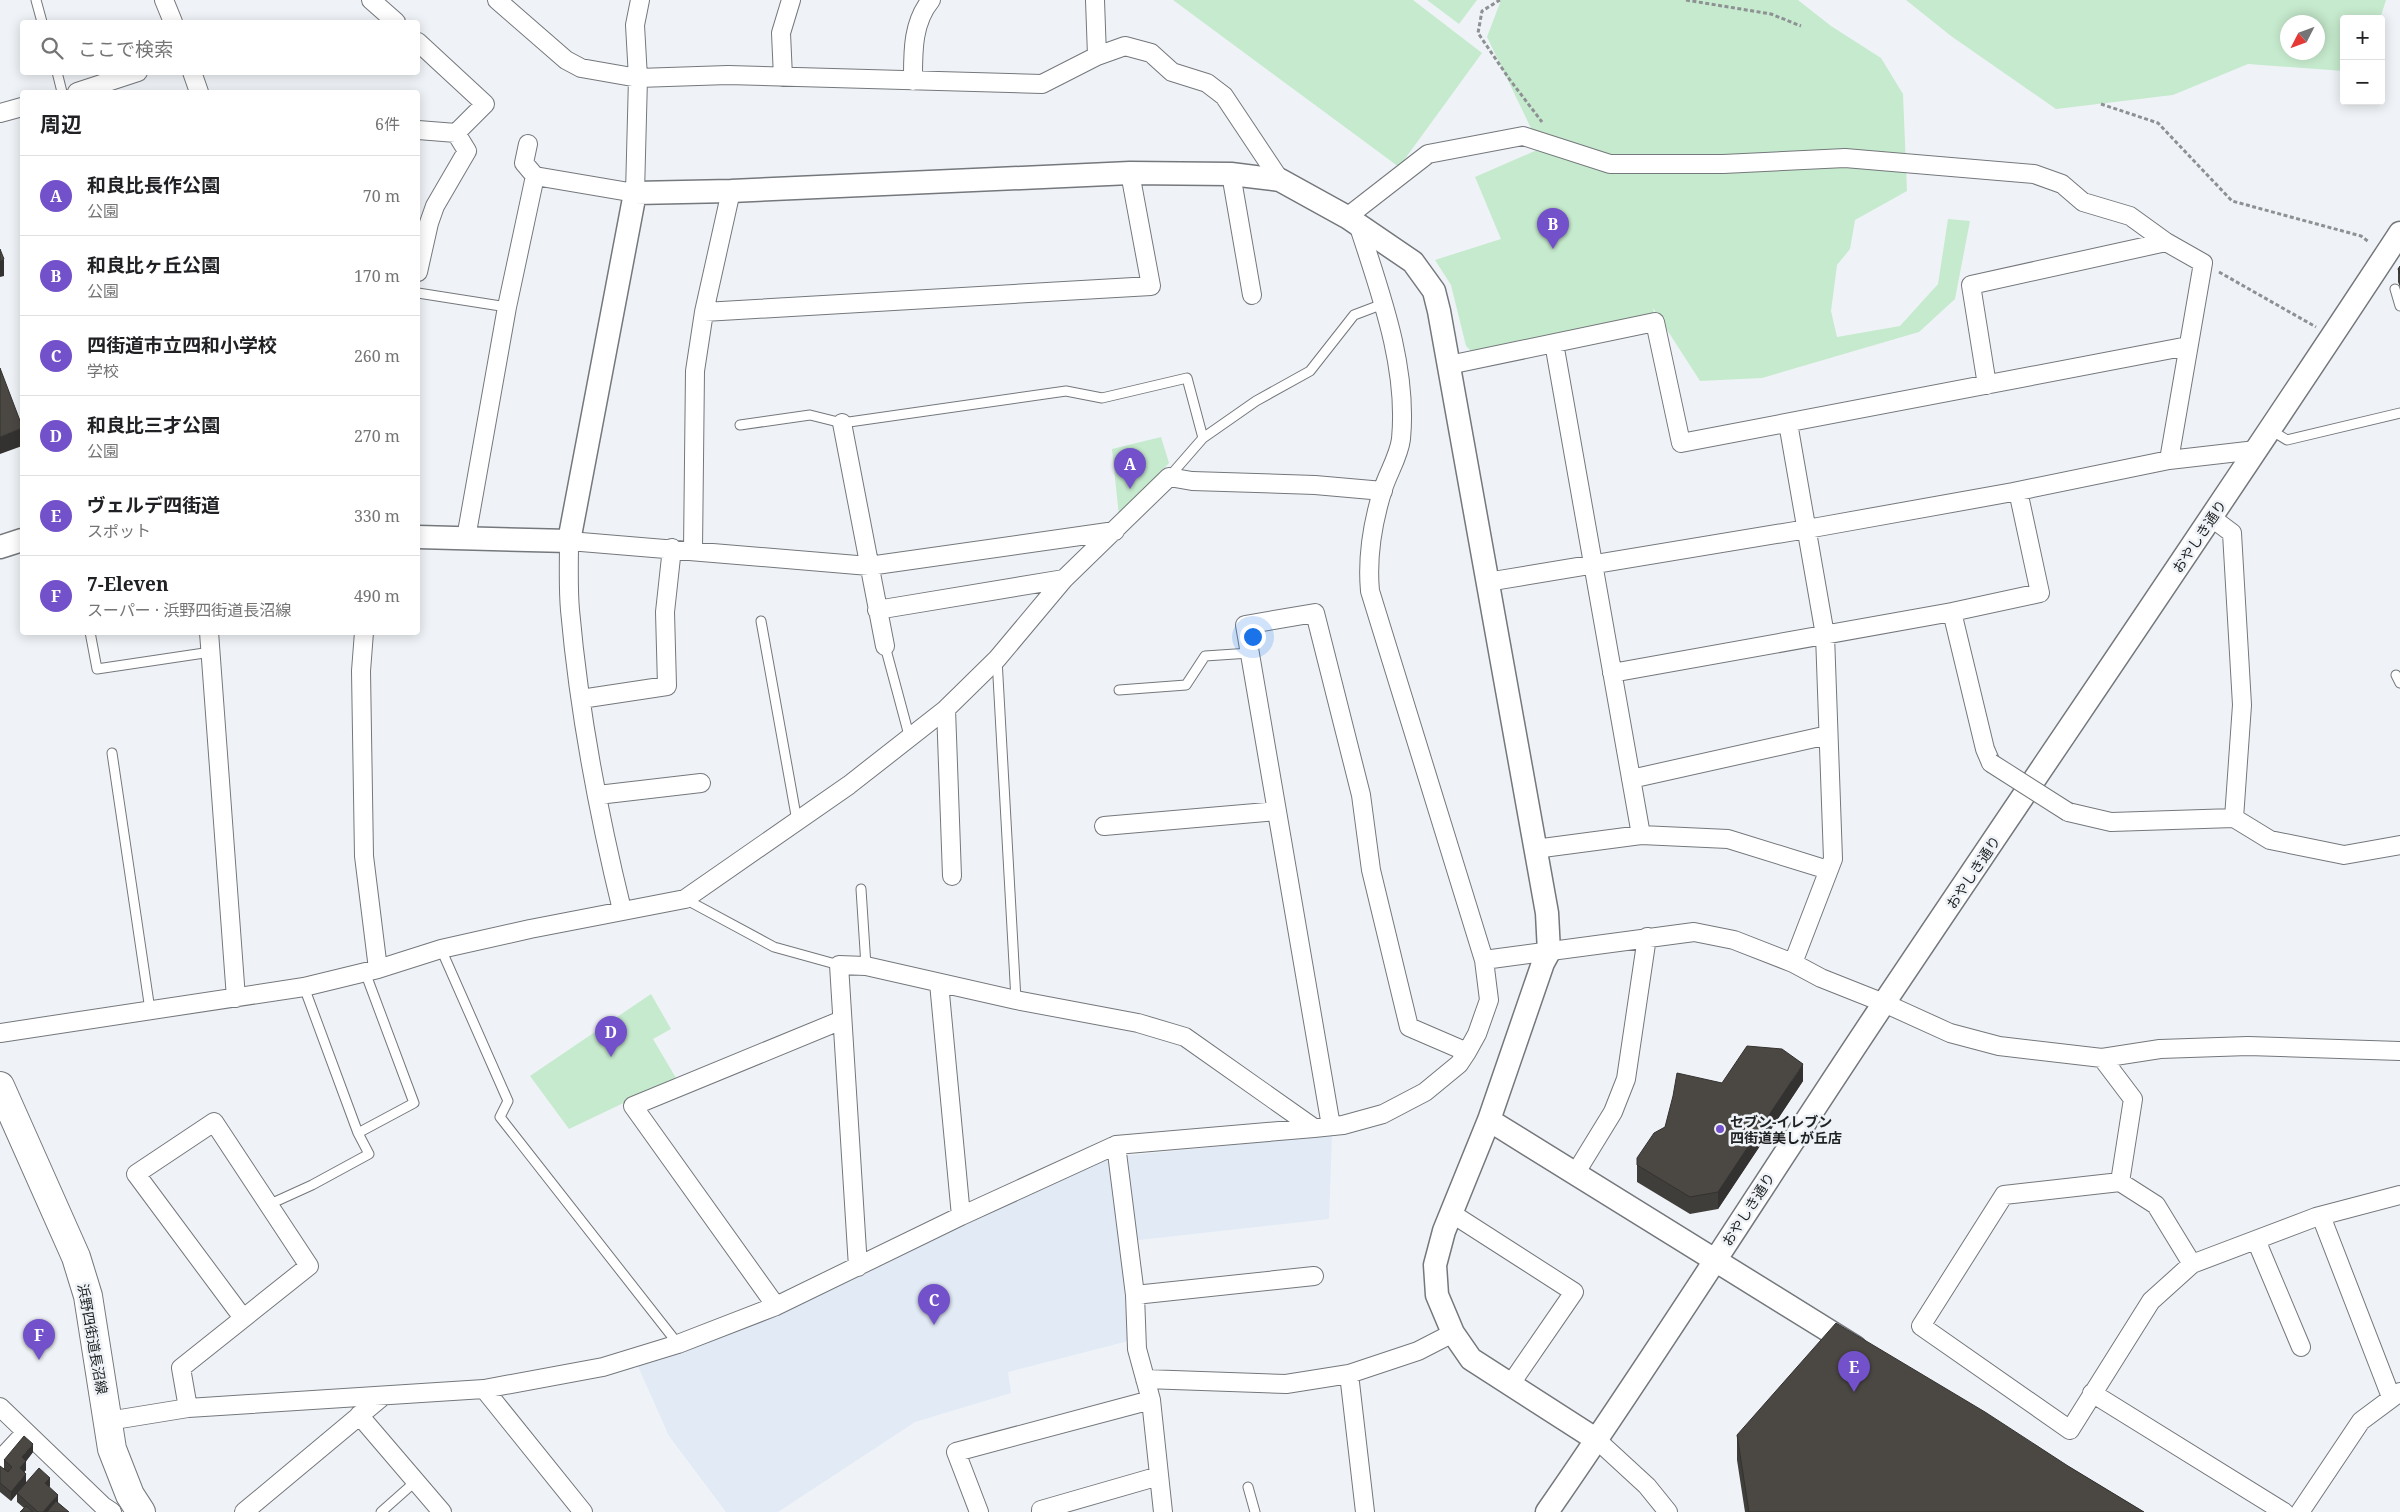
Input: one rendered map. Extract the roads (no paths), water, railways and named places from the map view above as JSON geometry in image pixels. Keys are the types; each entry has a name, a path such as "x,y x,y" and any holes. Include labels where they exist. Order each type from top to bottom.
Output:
{"main road":[{"name":"浜野四街道長沼線","path":"0,1086 76,1257 88,1296 112,1449 136,1510"}],"street":[{"path":"164,0 172,20"},
{"path":"371,0 394,20"},
{"path":"497,0 566,60 581,68 638,78 728,75 1042,84 1097,56 1125,46 1151,53 1172,72 1208,83 1224,96 1280,180"},
{"path":"622,910 608,852 581,699 569,608 568,541 635,193 638,78 635,25 640,0"},
{"path":"783,77 781,33 791,0"},
{"path":"913,81 913,48 918,25 931,0"},
{"path":"1095,0 1097,56"},
{"path":"420,44 485,104 456,134"},
{"path":"83,90 129,75"},
{"path":"193,75 197,90"},
{"path":"0,113 20,108"},
{"path":"420,130 456,134"},
{"path":"420,252 423,223 435,206 466,151 456,134"},
{"path":"1352,220 1428,154 1523,136 1610,164 1723,164 1845,158 2034,174 2062,184 2083,202 2130,216 2166,242 2203,263 2169,460"},
{"path":"528,144 524,163 535,176 635,193 731,191 1130,173 1230,174 1280,180 1352,220 1413,262 1434,291 1449,365 1547,913 1550,952 1540,971 1489,1120 1451,1213 1435,1265 1437,1295 1453,1333 1471,1359 1597,1440 1647,1486 1668,1512"},
{"path":"704,312 1151,286 1130,173"},
{"path":"1230,174 1252,295"},
{"path":"466,538 507,308 535,176"},
{"path":"693,550 695,372 704,312 731,191"},
{"path":"108,1421 188,1408 484,1389 603,1367 678,1344 776,1306 961,1216 1116,1145 1322,1127 1383,1114 1425,1092 1459,1064 1477,1034 1489,1000 1484,960 1370,590 1368,566 1383,491 1401,441 1401,406 1398,366 1383,304 1352,220"},
{"name":"おやしき通り","path":"1547,1512 1597,1440 1884,1003 2212,518 2400,232"},
{"path":"1987,385 1971,285 2166,242"},
{"path":"1449,365 1654,322 1681,443 2188,346"},
{"path":"1554,343 1641,835"},
{"path":"842,423 885,646"},
{"path":"1788,423 1825,635 1833,859 1794,963"},
{"path":"1488,582 1807,529 2018,491 2169,460 2256,450"},
{"path":"0,1033 304,987 371,970 441,949 622,910 685,899 849,786 946,709 997,659 1064,579 1116,531 1169,477 1192,481 1315,485 1383,491"},
{"path":"1612,673 1952,612 2040,593 2018,491"},
{"path":"2212,518 2232,533 2242,705 2234,818"},
{"path":"420,537 568,541 672,548 869,566 1116,531"},
{"path":"0,547 20,541"},
{"path":"581,699 667,686 665,612 672,548"},
{"path":"877,610 1064,579"},
{"path":"1322,1127 1277,811 1245,625 1316,612 1361,795 1371,870 1409,1027 1467,1052"},
{"path":"1952,612 1985,749 1991,763 2068,812 2112,822 2234,818 2270,840 2344,855 2400,845"},
{"path":"209,635 236,998"},
{"path":"364,635 361,680 364,856 371,970"},
{"path":"946,709 952,876"},
{"path":"1631,779 1828,735"},
{"path":"598,795 701,783"},
{"path":"1104,826 1277,811"},
{"path":"1535,849 1641,835 1728,839 1828,870"},
{"path":"1484,960 1550,952 1647,936 1694,932 1734,940 1794,963 1821,978 1884,1003 1950,1033 1999,1046 2102,1058 2160,1049 2248,1046 2400,1051"},
{"path":"1575,1174 1613,1112 1626,1079 1647,936"},
{"path":"858,1267 838,966 866,966 1016,1000 1138,1024 1185,1037 1322,1127"},
{"path":"939,982 961,1216"},
{"path":"776,1306 633,1106 842,1020"},
{"path":"2102,1058 2133,1099 2120,1182"},
{"path":"1489,1120 1875,1360"},
{"path":"188,1408 181,1368 309,1266 214,1122 136,1174 243,1318"},
{"path":"1116,1145 1135,1296 1137,1349 1151,1400 1163,1512"},
{"path":"2192,1264 2156,1205 2120,1182 2004,1195 1921,1326 2070,1430 2150,1301 2192,1264 2321,1216 2400,1195"},
{"path":"1451,1213 1574,1292 1510,1385"},
{"path":"2300,1512 2361,1421 2396,1394 2321,1216"},
{"path":"2256,1240 2302,1347"},
{"path":"1135,1296 1314,1276"},
{"path":"1145,1379 1286,1384 1349,1374 1418,1351 1453,1333"},
{"path":"1349,1374 1365,1512"},
{"path":"484,1389 583,1512"},
{"path":"2092,1393 2284,1512"},
{"path":"244,1512 383,1396"},
{"path":"979,1512 956,1452 1151,1400"},
{"path":"0,1407 103,1506 112,1512"},
{"path":"359,1415 442,1512"},
{"path":"0,1460 26,1432"},
{"path":"1041,1512 1041,1510 1159,1476"}],"lane":[{"path":"36,0 41,20"},
{"path":"58,75 62,90"},
{"path":"2395,289 2400,306"},
{"path":"420,293 507,308"},
{"path":"1169,477 1203,438 1256,401 1310,371 1354,315 1383,304"},
{"path":"740,425 810,415 842,423 1066,391 1102,398 1187,378 1203,438"},
{"path":"2269,429 2287,440 2400,413"},
{"path":"761,621 797,821"},
{"path":"91,635 97,669 211,652"},
{"path":"885,646 910,739"},
{"path":"1119,690 1186,685 1205,656 1250,653"},
{"path":"997,659 1016,1000"},
{"path":"112,753 150,1010"},
{"path":"861,889 866,966"},
{"path":"685,899 774,947 838,966"},
{"path":"441,949 508,1101 500,1117 678,1344"},
{"path":"358,1133 414,1103 371,970"},
{"path":"268,1205 312,1185 369,1154 358,1133 304,987"},
{"path":"381,1512 416,1481"},
{"path":"1248,1487 1255,1512"}],"place":[{"name":"和良比ヶ丘公園","path":"1553,249"},
{"name":"和良比長作公園","path":"1130,489"},
{"name":"和良比三才公園","path":"611,1057"},
{"name":"セブン-イレブン 四街道美しが丘店","path":"1720,1129"},
{"name":"四街道市立四和小学校","path":"934,1325"},
{"name":"7-Eleven","path":"39,1360"},
{"name":"ヴェルデ四街道","path":"1854,1392"}]}
